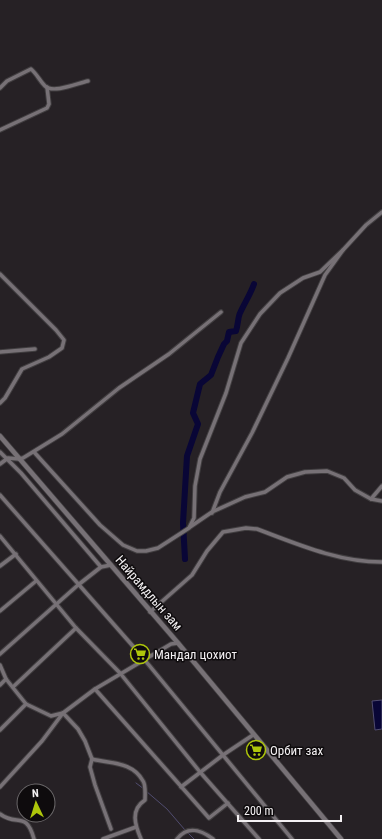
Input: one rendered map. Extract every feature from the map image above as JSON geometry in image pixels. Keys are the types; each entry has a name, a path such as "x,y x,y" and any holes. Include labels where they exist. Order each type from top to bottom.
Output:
{"main road":[{"name":"Найрамдлын зам","path":"0,436 178,643 341,839"}],"street":[{"path":"0,88 7,81 31,69 46,87 49,104 47,108 0,130"},
{"path":"46,87 62,88 88,81"},
{"path":"188,528 194,518 195,486 200,459 226,393 241,343 260,314 280,293 303,278 320,272 366,225 382,212"},
{"path":"212,513 220,492 252,433 288,358 325,275 343,250"},
{"path":"0,274 56,330 64,340 62,348 49,357 22,369 0,403"},
{"path":"0,464 7,459 19,459 34,452 62,434 119,388 169,354 221,312"},
{"path":"0,352 35,349"},
{"path":"0,452 101,567"},
{"path":"34,452 100,525 124,545 137,550 151,550 158,548 212,513 245,497 265,492 287,477 327,471 344,478 355,490 371,499 382,501"},
{"path":"371,499 382,486"},
{"path":"0,495 143,660 292,839"},
{"path":"150,612 192,575 213,543 224,532 228,531 246,528 257,530 328,555 366,562 382,562"},
{"path":"0,536 56,605 120,673 200,772 259,839"},
{"path":"0,566 16,554"},
{"path":"0,654 78,585 101,567 110,565"},
{"path":"0,611 36,581"},
{"path":"13,687 76,628"},
{"path":"0,787 42,741 63,713 95,689 120,673 171,644 178,643"},
{"path":"0,665 6,679 26,704 51,716 63,713"},
{"path":"0,685 6,679"},
{"path":"95,689 209,818 228,803"},
{"path":"0,730 26,704"},
{"path":"63,713 81,735 92,759 90,767 111,829"},
{"path":"181,787 223,755 253,735"},
{"path":"92,759 116,763 131,768 144,782 145,800 140,803 134,814 136,827 141,839"},
{"path":"0,814 25,822 30,827 34,839"},
{"path":"103,839 136,827"},
{"path":"177,839 182,833 193,829 204,832 214,839"}],"shaded area":[{"path":"382,700 382,729 375,730 372,701"}],"waterway":[{"path":"185,559 183,523 187,456 198,424 193,413 200,384 211,375 224,344 227,341 229,332 236,331 239,315 254,284"},
{"path":"136,783 144,789"},
{"path":"146,791 167,809 185,830"},
{"path":"187,832 194,839"}],"place":[{"name":"Мандал цохиот","path":"140,654"},
{"name":"Орбит зах","path":"256,750"}]}
